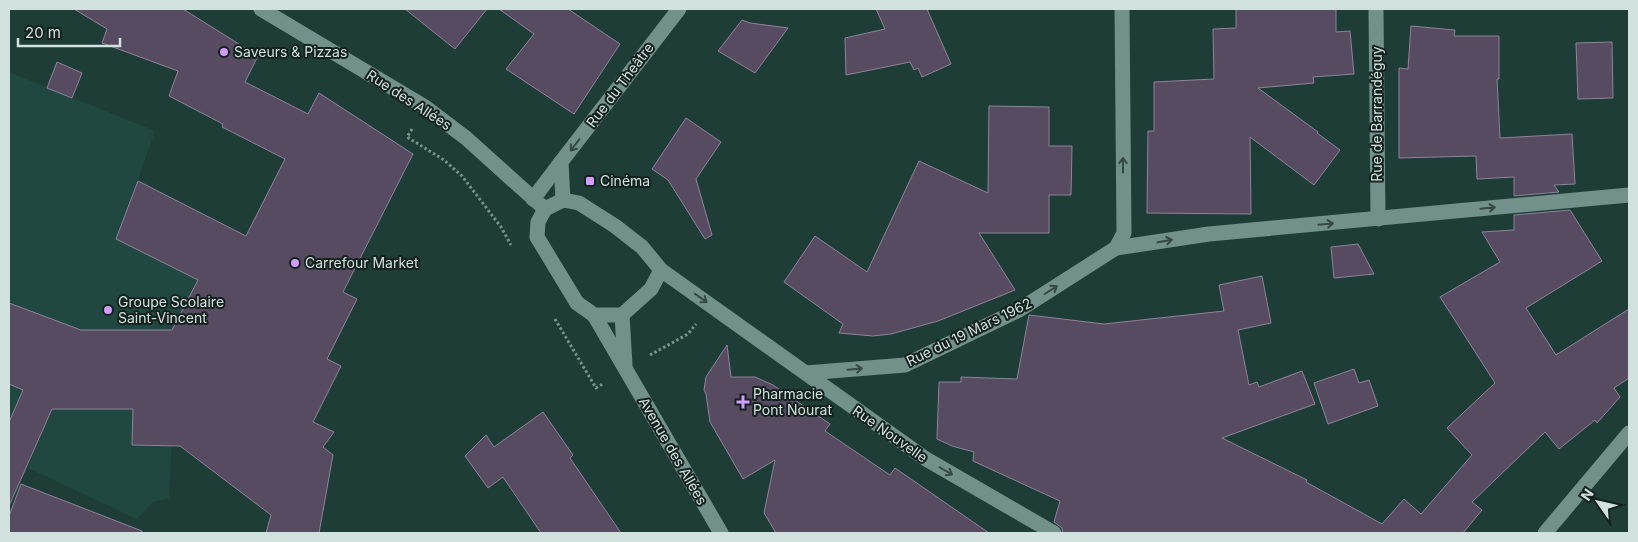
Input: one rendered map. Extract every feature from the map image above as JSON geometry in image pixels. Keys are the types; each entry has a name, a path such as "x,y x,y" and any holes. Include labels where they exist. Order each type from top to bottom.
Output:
{"street":[{"name":"Rue des Allées","path":"261,9 425,107 466,138 544,209"},
{"name":"Rue du Theâtre","path":"533,199 678,9"},
{"path":"1116,248 1124,233 1122,9"},
{"name":"Rue de Barrandéguy","path":"1376,9 1378,219"},
{"path":"561,162 563,200 544,209 538,222 537,237 577,303 594,315 626,369"},
{"path":"1116,248 1209,234 1629,194"},
{"name":"Rue Nouvelle","path":"563,200 579,203 615,226 642,247 661,270 926,459 1054,533"},
{"name":"Rue du 19 Mars 1962","path":"806,373 904,365 1019,310 1116,248"},
{"path":"594,315 622,315 652,289 661,270"},
{"path":"622,315 626,369"},
{"name":"Avenue des Allées","path":"626,369 721,533"},
{"path":"1545,533 1629,433"}],"path":[{"path":"425,107 408,137 444,160 462,176 501,227 515,251"},
{"path":"553,315 596,388 688,334 710,305"}],"shaded area":[{"name":"Groupe Scolaire Saint-Vincent","path":"9,72 155,131 117,239 218,290 175,374 169,498 153,502 137,519 28,468 41,433 9,419"}],"building":[{"path":"74,9 183,9 258,56 245,82 308,114 319,93 413,154 343,292 357,299 327,359 341,366 313,422 334,432 323,447 333,455 319,533 266,533 271,515 180,446 132,445 133,409 52,409 9,506 9,422 23,390 9,384 9,303 81,330 172,330 198,280 116,239 138,181 246,236 285,159 222,127 223,124 169,96 178,71 102,43 107,29"},
{"path":"405,9 487,9 455,49"},
{"path":"499,9 568,9 620,44 574,114 506,69 534,34"},
{"path":"876,9 927,9 951,64 922,77 918,68 914,70 910,62 846,75 845,38 885,29"},
{"path":"1236,9 1336,9 1336,32 1350,31 1354,74 1313,77 1314,83 1258,88 1340,150 1314,185 1250,137 1251,214 1147,213 1148,131 1154,131 1154,82 1214,79 1213,29 1236,28"},
{"path":"742,20 750,23 788,28 755,73 718,51"},
{"path":"1411,26 1455,30 1454,36 1499,36 1499,79 1497,79 1500,138 1572,134 1575,184 1554,185 1559,192 1514,196 1514,177 1477,179 1476,156 1399,158 1399,68 1408,69"},
{"path":"1612,42 1613,98 1578,99 1576,43"},
{"path":"57,62 82,73 72,98 47,88"},
{"path":"989,106 1049,107 1049,146 1072,146 1071,195 1049,195 1049,233 979,233 1015,290 938,321 891,334 873,336 839,333 843,324 784,282 815,236 867,272 919,161 988,193"},
{"path":"686,118 721,142 696,179 712,235 705,239 668,180 652,169"},
{"path":"1570,210 1602,261 1526,308 1556,355 1629,309 1629,378 1614,388 1620,397 1597,423 1595,420 1559,449 1545,432 1472,502 1482,510 1463,533 1063,533 1062,528 1054,522 1060,501 973,461 974,452 952,446 937,439 939,382 961,382 961,377 1017,379 1029,315 1104,324 1224,311 1219,285 1262,276 1271,323 1238,330 1249,385 1257,382 1259,387 1302,371 1315,404 1222,438 1307,480 1306,482 1382,524 1404,499 1421,514 1472,455 1447,428 1495,383 1440,297 1500,262 1482,232 1514,230 1514,215"},
{"path":"1358,244 1374,274 1334,278 1331,247"},
{"path":"727,345 731,377 755,377 773,385 830,424 825,431 890,475 895,468 989,533 776,533 764,513 775,460 743,479 710,422 704,390 706,377"},
{"path":"1354,369 1359,383 1369,380 1378,406 1328,424 1314,383"},
{"path":"543,412 573,455 570,458 621,533 541,533 503,477 488,488 465,456 486,435 494,447"},
{"path":"21,484 142,531 142,533 9,533 9,516"}],"place":[{"name":"Saveurs & Pizzas","path":"224,52"},
{"name":"Cinéma","path":"590,181"},
{"name":"Carrefour Market","path":"295,263"},
{"name":"Groupe Scolaire Saint-Vincent","path":"108,310"},
{"name":"Pharmacie Pont Nourat","path":"743,402"}]}
